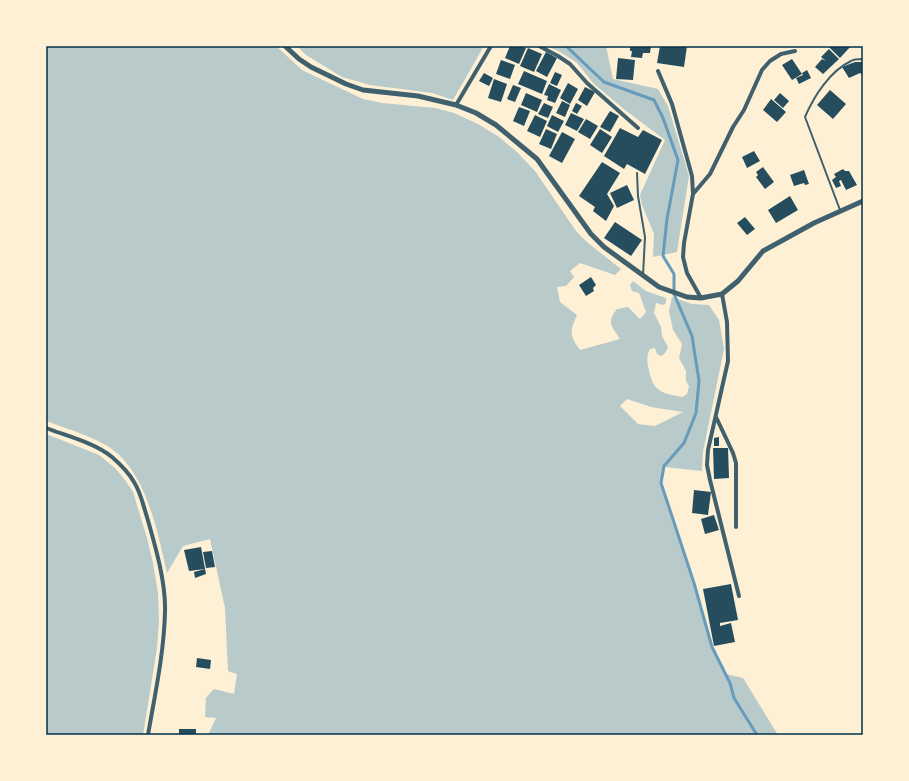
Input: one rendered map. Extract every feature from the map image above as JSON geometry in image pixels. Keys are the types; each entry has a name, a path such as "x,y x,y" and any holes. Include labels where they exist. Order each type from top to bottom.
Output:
{"street":[{"path":"285,46 299,59 311,67 346,84 380,92 418,96 456,105 476,113 496,125 537,159 591,234 604,247 659,287 686,297 701,298 722,294 738,281 763,251 840,211 863,201"},
{"path":"456,105 491,46"},
{"path":"539,46 570,64 587,83 638,128"},
{"path":"693,194 710,174 733,126 744,110 762,70 770,61 781,54 795,51"},
{"path":"658,71 672,104 692,176 693,194 684,243 683,257 687,273 701,298"},
{"path":"722,294 727,322 728,361 708,450 707,465 739,596"},
{"path":"716,416 736,463 736,527"},
{"path":"46,428 102,450 125,470 140,493 153,539 166,610 148,735"}],"lane":[{"path":"840,211 805,117 810,106 828,80 839,68 852,60 863,59"},
{"path":"637,173 638,196 646,236 643,276"}],"shaded area":[{"path":"46,46 276,46 302,70 363,99 382,103 435,108 454,113 478,124 499,137 517,152 535,171 576,231 588,243 621,269 615,275 580,263 570,271 574,277 566,286 557,287 560,302 577,315 572,329 572,337 580,350 620,339 611,324 612,318 617,309 628,307 640,319 646,312 639,293 632,291 630,285 633,281 646,291 666,298 666,303 663,305 656,303 654,313 661,327 662,336 668,347 665,353 661,356 657,354 655,348 650,349 647,357 648,364 653,383 656,387 669,394 682,397 687,394 689,386 686,381 686,371 679,358 682,344 673,330 669,311 672,297 692,304 709,305 719,320 724,349 703,452 702,471 664,467 661,483 694,583 712,647 726,674 743,678 778,735 208,735 216,718 205,717 206,698 214,689 234,694 237,674 228,671 225,608 210,539 183,546 167,573 160,541 143,490 135,474 125,461 113,450 99,441 46,421","holes":["627,399 651,407 683,412 655,426 638,424 620,406"]},
{"path":"297,46 484,46 453,100 432,93 370,85 342,77 306,55"},
{"path":"547,46 606,46 613,79 658,89 668,106 689,176 677,252 653,257 654,234 642,205 640,195 665,140 625,110 594,84 577,63"},
{"path":"46,434 99,455 115,468 133,492 147,538 158,593 159,619 157,648 143,735 46,735"}],"building":[{"path":"510,46 520,46 526,48 519,64 505,58"},
{"path":"630,46 651,46 650,53 643,53 642,58 631,57 632,51 630,51"},
{"path":"660,46 687,46 684,67 657,63"},
{"path":"851,46 840,58 829,47"},
{"path":"528,48 542,54 534,72 520,66"},
{"path":"829,49 839,59 823,74 815,67 822,59 826,61 821,57"},
{"path":"546,52 557,58 547,77 536,71"},
{"path":"618,58 635,60 633,80 616,79"},
{"path":"792,59 802,74 792,80 782,65"},
{"path":"501,60 515,65 510,79 496,74"},
{"path":"855,62 863,62 863,75 860,73 849,78 842,67"},
{"path":"807,70 811,78 799,84 796,78 803,75 802,73"},
{"path":"524,71 547,81 542,94 518,84"},
{"path":"555,72 562,75 557,86 550,83"},
{"path":"484,73 493,78 489,86 479,81"},
{"path":"494,79 507,84 501,102 488,98"},
{"path":"568,83 578,89 570,104 560,98"},
{"path":"549,84 561,90 555,103 547,100 548,96 544,95"},
{"path":"513,85 521,88 515,102 507,99"},
{"path":"585,87 595,92 587,106 578,100"},
{"path":"830,90 846,104 833,119 817,105"},
{"path":"526,93 542,100 537,112 521,105"},
{"path":"780,93 789,101 783,108 774,100"},
{"path":"771,99 786,112 777,122 763,110"},
{"path":"562,101 570,105 565,117 556,113"},
{"path":"544,103 553,107 548,118 538,114"},
{"path":"576,103 582,106 577,114 572,111"},
{"path":"519,107 530,111 524,126 513,121"},
{"path":"610,111 619,116 610,132 600,127"},
{"path":"571,113 584,119 577,131 565,125"},
{"path":"535,115 547,121 540,137 527,131"},
{"path":"552,115 564,121 558,132 547,126"},
{"path":"586,119 598,126 590,139 578,132"},
{"path":"620,128 638,137 643,130 662,140 645,174 627,164 624,169 604,156"},
{"path":"546,129 557,134 551,149 539,144"},
{"path":"600,129 612,137 602,153 590,145"},
{"path":"562,132 575,139 562,163 549,156"},
{"path":"754,151 760,161 747,168 742,157"},
{"path":"602,162 620,173 607,194 614,206 606,221 593,211 595,207 579,196"},
{"path":"763,167 774,182 765,189 756,177 758,175 756,172"},
{"path":"843,169 845,171 849,171 857,185 846,190 841,180 839,181 841,186 836,188 832,180 836,177 834,174"},
{"path":"804,170 809,184 805,185 804,183 794,186 790,175"},
{"path":"627,185 634,200 617,208 610,193"},
{"path":"790,196 798,210 776,223 768,210"},
{"path":"745,217 755,229 747,235 737,223"},
{"path":"615,222 642,240 631,256 604,238"},
{"path":"591,277 596,285 593,288 594,291 586,296 579,285"},
{"path":"719,437 719,446 714,446 714,438"},
{"path":"713,448 728,448 729,478 714,479"},
{"path":"694,490 711,492 708,515 692,513"},
{"path":"714,515 719,530 705,534 701,519"},
{"path":"201,547 206,574 195,578 194,572 205,569 189,571 184,550"},
{"path":"212,551 215,567 206,568 203,552"},
{"path":"731,584 738,620 720,623 720,626 731,623 735,642 714,646 703,589"},
{"path":"197,658 211,660 210,669 196,667"},
{"path":"179,729 196,729 196,735 179,735"}],"waterway":[{"path":"566,46 604,82 654,100 663,118 678,160 667,219 663,256 674,274 674,294 692,336 699,381 696,413 684,443 664,466 661,483 694,583 712,647 730,683 734,698 757,735"}]}
